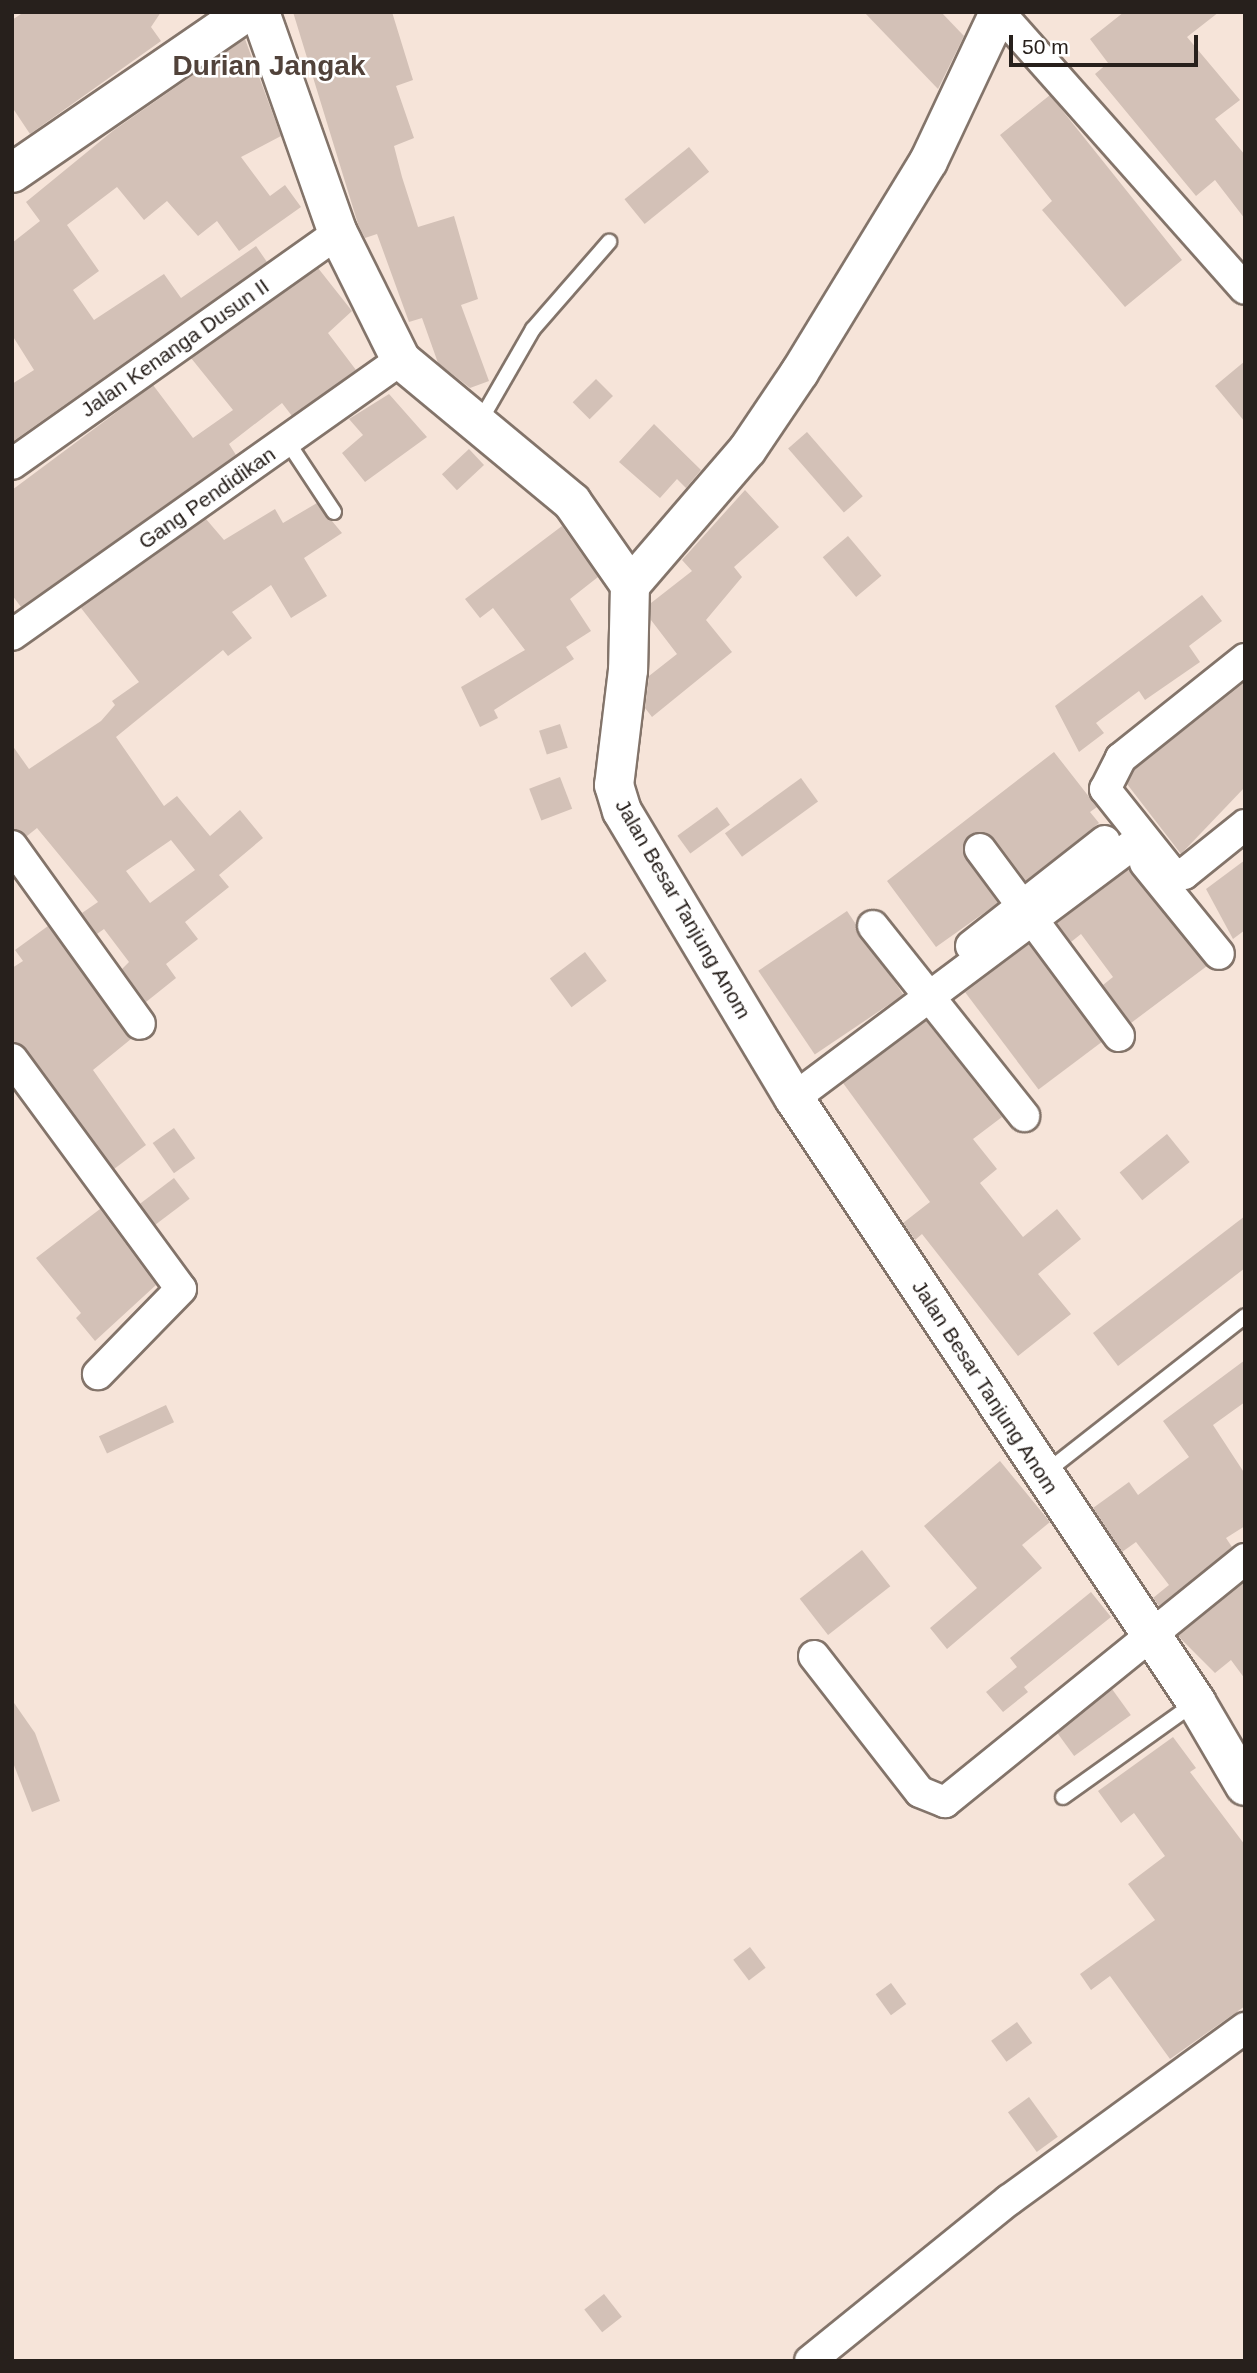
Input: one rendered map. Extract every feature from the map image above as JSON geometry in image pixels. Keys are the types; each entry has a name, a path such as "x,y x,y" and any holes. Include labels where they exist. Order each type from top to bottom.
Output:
{"main road":[{"path":"12,173 246,12"},
{"path":"260,12 338,233 401,360 572,502 630,585"},
{"name":"Jalan Besar Tanjung Anom","path":"630,585 615,798 790,1091 1042,1476 1196,1702 1245,1786"}],"street":[{"path":"630,585 747,449 799,372 928,160 998,12 1245,289"},
{"name":"Jalan Kenanga Dusun II","path":"12,464 338,233"},
{"name":"Gang Pendidikan","path":"12,635 401,360"},
{"path":"1245,659 1121,758 1105,789 1171,873 1184,874 1245,824"},
{"path":"1092,797 1219,954"},
{"path":"790,1091 926,993 1125,838"},
{"path":"12,846 140,1024"},
{"path":"981,849 1119,1035"},
{"path":"873,926 1024,1116"},
{"path":"12,1059 181,1289 98,1374"},
{"path":"814,1656 920,1792 945,1802 1147,1633 1245,1559"},
{"path":"810,2361 1009,2200 1245,2028"}],"lane":[{"path":"478,424 533,329 608,242"},
{"path":"287,441 334,512"},
{"path":"1042,1476 1245,1316"},
{"path":"1063,1797 1196,1702"}],"building":[{"path":"24,12 161,12 151,27 161,41 30,134 12,107 12,20"},
{"path":"293,12 392,12 413,80 396,86 414,138 394,146 402,177 418,227 454,216 478,299 461,305 489,381 470,388 438,363 422,318 409,322 377,234 365,238 358,224"},
{"path":"864,12 941,12 964,36 938,89"},
{"path":"1124,12 1219,12 1187,37 1240,100 1215,119 1245,155 1245,219 1215,180 1196,196 1095,74 1108,63 1090,39"},
{"path":"245,39 281,136 241,157 270,196 285,185 301,207 239,251 217,221 198,236 167,201 144,220 117,187 67,225 99,271 73,290 94,320 164,274 181,298 256,246 267,262 12,442 12,384 34,370 12,335 12,243 40,221 26,202 114,130"},
{"path":"1050,95 1182,260 1125,307 1042,210 1052,201 1000,135"},
{"path":"689,147 709,172 645,224 624,199"},
{"path":"318,268 352,311 328,333 356,370 292,416 282,403 229,444 236,455 21,607 12,595 12,490 153,385 193,438 233,410 191,358"},
{"path":"1245,361 1245,422 1215,386"},
{"path":"596,379 613,396 590,419 573,402"},
{"path":"389,394 427,437 365,482 342,453 363,435 349,419"},
{"path":"654,424 701,470 686,488 677,479 660,498 619,462"},
{"path":"807,432 863,496 844,513 788,448"},
{"path":"469,449 484,465 457,490 442,474"},
{"path":"745,490 779,527 734,567 742,577 706,620 732,652 652,717 645,708 649,676 677,654 651,620 651,603 692,571 682,560"},
{"path":"317,503 342,533 304,558 327,596 291,618 271,585 232,612 252,638 228,656 223,650 116,737 164,806 177,796 210,836 240,810 263,838 219,875 229,887 185,922 198,939 166,964 176,978 146,1002 122,969 129,962 104,929 97,934 82,913 98,902 37,828 27,836 12,829 12,745 29,769 101,721 115,705 112,701 139,682 81,608 206,519 224,540 275,509 283,523","holes":["171,840 195,870 150,903 126,871"]},
{"path":"562,526 598,577 570,599 591,631 566,647 574,659 494,710 498,718 480,727 461,687 525,650 493,608 480,618 465,599"},
{"path":"848,536 881,576 856,597 823,557"},
{"path":"1202,595 1222,621 1189,646 1200,662 1145,700 1139,691 1096,723 1104,733 1079,752 1055,706"},
{"path":"1245,682 1245,787 1181,854 1127,784 1135,769"},
{"path":"560,724 568,748 547,755 539,731"},
{"path":"1054,752 1097,807 1090,812 1099,823 1026,881 994,838 969,835 966,859 998,903 936,947 887,881"},
{"path":"560,777 572,809 541,821 529,789"},
{"path":"801,778 818,801 742,857 725,833"},
{"path":"717,807 730,825 690,854 677,836"},
{"path":"1245,860 1245,930 1233,939 1206,889"},
{"path":"1129,869 1207,966 1131,1023 1103,985 1113,977 1081,934 1071,942 1057,923"},
{"path":"847,911 903,995 815,1055 758,971"},
{"path":"48,926 131,1039 93,1070 146,1145 114,1169 12,1039 12,968 23,961 15,950"},
{"path":"1029,944 1102,1041 1039,1090 965,992"},
{"path":"585,952 607,981 572,1007 550,978"},
{"path":"926,1021 1002,1117 973,1139 997,1169 980,1183 1023,1237 1057,1209 1081,1239 1038,1274 1071,1314 1018,1356 922,1234 915,1240 903,1223 930,1202 843,1083"},
{"path":"174,1128 195,1158 174,1173 153,1143"},
{"path":"1167,1134 1190,1162 1142,1200 1120,1172"},
{"path":"174,1178 190,1199 155,1225 140,1204"},
{"path":"100,1209 156,1285 95,1341 76,1318 81,1313 36,1258"},
{"path":"1245,1216 1245,1268 1118,1366 1093,1333"},
{"path":"1245,1360 1245,1402 1213,1425 1245,1474 1245,1526 1226,1538 1232,1547 1159,1606 1153,1598 1169,1585 1136,1542 1122,1552 1093,1508 1129,1482 1138,1495 1189,1457 1163,1421"},
{"path":"166,1405 174,1422 107,1453 99,1436"},
{"path":"1000,1461 1050,1522 1022,1545 1042,1568 947,1649 930,1628 977,1588 924,1526"},
{"path":"862,1550 890,1586 828,1635 800,1599"},
{"path":"1245,1582 1245,1679 1231,1660 1215,1673 1178,1636"},
{"path":"1091,1592 1111,1617 1024,1687 1028,1692 1003,1712 986,1692 1017,1667 1010,1658"},
{"path":"1112,1689 1131,1715 1074,1756 1055,1730"},
{"path":"12,1700 35,1733 60,1801 32,1812 12,1760"},
{"path":"1173,1737 1196,1768 1190,1772 1245,1845 1245,2006 1170,2059 1110,1976 1091,1990 1080,1974 1155,1920 1128,1884 1165,1856 1134,1813 1121,1823 1098,1791"},
{"path":"750,1947 766,1968 749,1980 733,1960"},
{"path":"891,1983 906,2004 891,2015 876,1994"},
{"path":"1017,2022 1032,2043 1006,2062 991,2041"},
{"path":"1029,2097 1058,2137 1037,2152 1008,2112"},
{"path":"604,2294 622,2317 602,2332 584,2309"}],"district":[{"name":"Durian Jangak","path":"269,66"}]}
